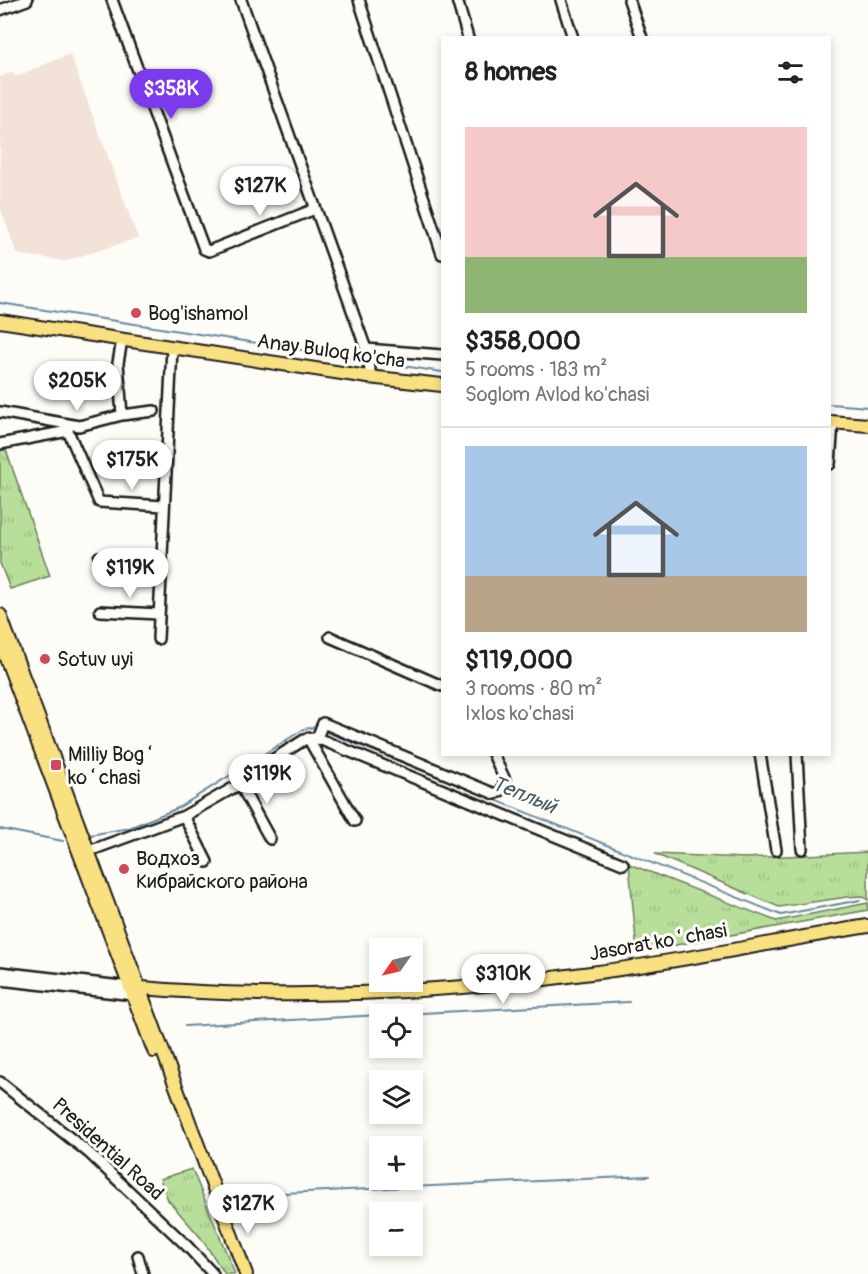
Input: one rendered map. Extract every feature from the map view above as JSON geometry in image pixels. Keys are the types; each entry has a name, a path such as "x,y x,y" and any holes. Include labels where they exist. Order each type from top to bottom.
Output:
{"main road":[{"name":"Anay Buloq ko'cha","path":"0,321 172,348 369,373 441,385"},
{"path":"831,422 868,425"},
{"path":"0,615 88,851 238,1274"},
{"path":"0,642 246,1274"},
{"name":"Jasorat koʻchasi","path":"137,991 295,995 401,991 508,983 652,964 868,926"},
{"name":"Jasorat koʻchasi","path":"137,991 260,1002 458,994 560,985 646,973 868,932"}],"street":[{"path":"0,10 27,0"},
{"path":"112,0 204,249 209,251 315,209"},
{"path":"241,0 366,349 369,373"},
{"path":"359,0 441,251"},
{"path":"457,0 467,36"},
{"path":"561,0 572,36"},
{"path":"629,0 641,36"},
{"path":"122,340 118,363 122,415"},
{"path":"158,639 172,348"},
{"path":"366,349 441,355"},
{"path":"0,412 79,426 122,415 154,411"},
{"path":"0,444 68,431 99,502 164,506"},
{"path":"99,557 162,559"},
{"path":"100,611 159,614"},
{"path":"330,637 441,686"},
{"path":"88,851 184,816 240,784 245,777 317,732"},
{"path":"317,732 495,794 502,790 505,780 494,756"},
{"path":"317,732 355,821"},
{"path":"317,732 623,864"},
{"path":"760,756 776,850"},
{"path":"797,756 801,849"},
{"path":"240,784 270,839"},
{"path":"184,816 207,862"},
{"path":"0,972 137,991"},
{"path":"0,980 137,991"},
{"name":"Presidential Road","path":"0,1082 96,1160 187,1246 213,1274"},
{"path":"138,1256 142,1274"}],"shaded area":[{"path":"70,54 138,238 65,261 17,254 0,207 0,77 13,72 15,77"}],"green space":[{"path":"5,447 50,576 10,589 0,563 0,449"},
{"path":"868,852 868,900 862,896 847,897 779,907 655,854 745,858"},
{"path":"629,864 776,921 868,903 868,910 637,952"},
{"path":"192,1169 235,1274 225,1274 201,1238 168,1200 160,1179"}],"waterway":[{"path":"0,303 365,360"},
{"path":"370,361 441,372"},
{"path":"831,404 868,407"},
{"name":"Теплый","path":"90,835 129,828 178,808 304,729 315,727 319,729"},
{"name":"Теплый","path":"324,731 781,915 860,900"},
{"name":"Теплый","path":"0,829 63,841"},
{"path":"423,1013 629,1002"},
{"path":"185,1026 369,1016"},
{"path":"239,1195 649,1176"}],"place":[{"name":"Bog'ishamol","path":"136,313"},
{"name":"Sotuv uyi","path":"45,659"},
{"name":"Milliy Bogʻ koʻchasi","path":"56,765"},
{"name":"Водхоз Кибрайского района","path":"124,869"}]}
